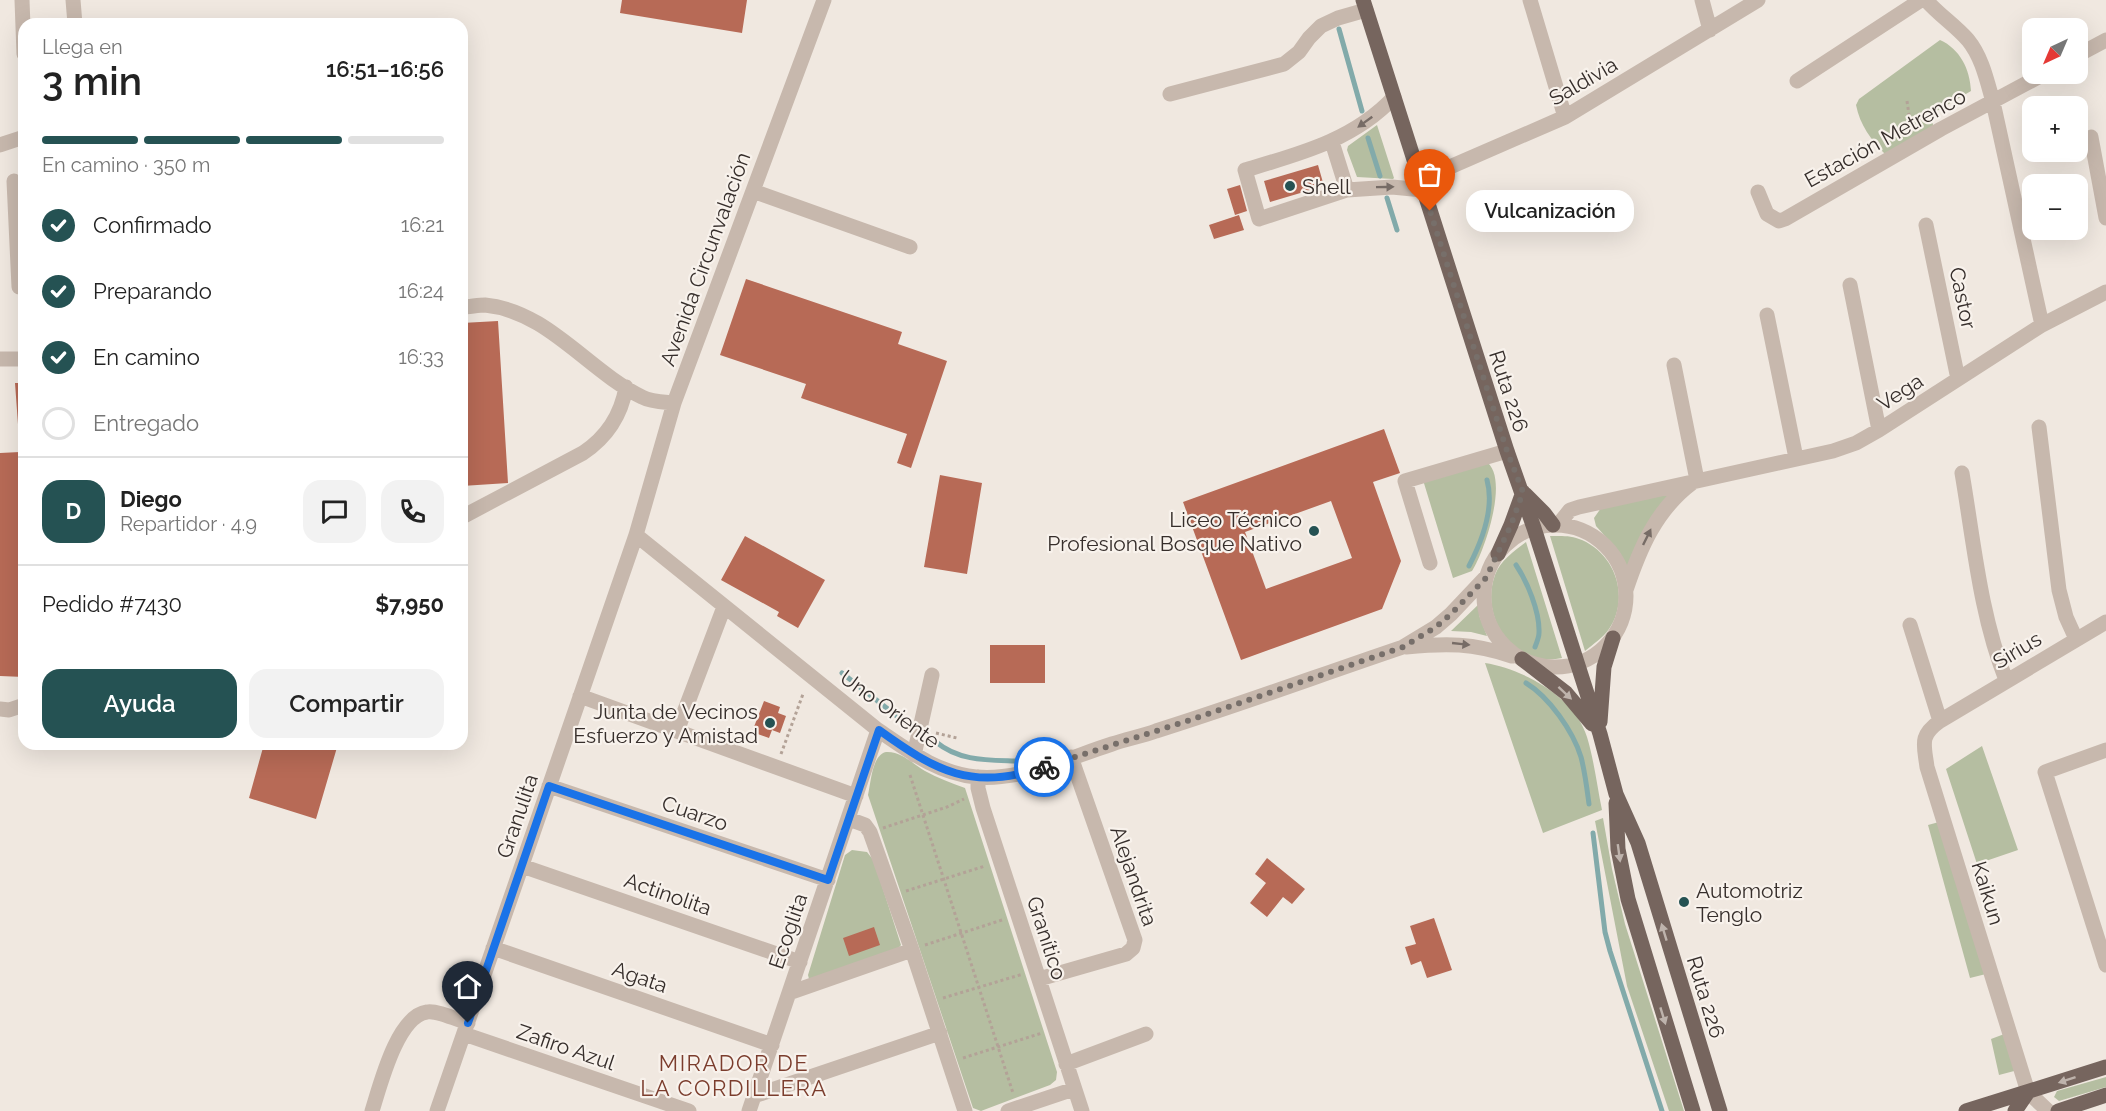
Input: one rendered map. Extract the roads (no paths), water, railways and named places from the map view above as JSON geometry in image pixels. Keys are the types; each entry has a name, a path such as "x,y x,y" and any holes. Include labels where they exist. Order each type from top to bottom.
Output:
{"main road":[{"name":"Ruta 226","path":"1365,5 1600,734 1616,794 1638,843 1720,1111"},
{"path":"1498,554 1523,492 1556,525"},
{"path":"1600,734 1604,667 1613,638"},
{"path":"1522,659 1566,693 1600,734"},
{"name":"Ruta 226","path":"1616,794 1618,849 1628,899 1693,1111"},
{"path":"1966,1111 2106,1067"},
{"path":"1712,1085 1732,1111"},
{"path":"2015,1111 2028,1092"},
{"path":"2058,1111 2106,1095"}],"street":[{"path":"22,0 23,18"},
{"path":"73,0 74,18"},
{"name":"Avenida Circunvalación","path":"636,535 674,403 824,0"},
{"path":"1530,0 1565,117"},
{"path":"1702,0 1710,30"},
{"name":"Saldivia","path":"1422,185 1565,117 1758,0"},
{"path":"1797,81 1921,0"},
{"path":"1926,0 1969,41 1978,56 1994,102 2042,325"},
{"path":"1170,94 1284,64 1299,52 1321,26 1365,5"},
{"path":"2088,50 2106,40"},
{"name":"Estación Metrenco","path":"1758,192 1767,214 1779,221 1785,219 1941,129 2026,84"},
{"path":"1394,97 1378,113 1332,142 1245,170 1260,219 1347,190 1422,185"},
{"path":"2091,137 2106,218"},
{"path":"0,145 18,139"},
{"path":"1332,142 1347,190"},
{"path":"12,181 18,260"},
{"path":"753,191 910,247"},
{"name":"Castor","path":"1926,225 1958,379"},
{"path":"1850,285 1879,430"},
{"name":"Vega","path":"1556,525 1570,510 1579,507 1833,451 1856,443 2042,325 2106,292"},
{"path":"468,306 484,305 533,321 644,399 674,403"},
{"path":"1767,315 1796,459"},
{"path":"0,360 18,359"},
{"path":"1674,365 1697,480"},
{"path":"468,514 596,444 614,423 624,400 626,387"},
{"path":"2039,427 2059,590 2066,617 2076,639"},
{"path":"1430,562 1404,481 1507,451"},
{"path":"1962,473 1986,618 2006,680"},
{"name":"Vega","path":"1613,638 1623,616 1626,591 1642,547 1659,515 1671,500 1697,480"},
{"path":"1522,659 1498,639 1485,609 1486,578 1498,554 1514,538 1534,528 1556,525 1578,529 1597,539 1611,553 1622,571 1626,591"},
{"name":"Uno Oriente","path":"636,535 879,730 942,770 978,777 1005,777 1021,774 1184,722 1403,647 1436,627 1486,578"},
{"name":"Granulita","path":"437,1111 636,535"},
{"path":"677,731 724,607"},
{"name":"Sirius","path":"1944,718 2106,622"},
{"path":"1910,625 1944,718"},
{"path":"1577,664 1597,654 1613,638"},
{"name":"Uno Oriente","path":"1403,647 1451,643 1473,645 1540,666 1559,667 1577,664"},
{"path":"914,754 932,675"},
{"path":"580,696 856,796"},
{"path":"0,709 9,710 18,707"},
{"name":"Kaikun","path":"1944,718 1928,730 1924,743 1927,767 2028,1092"},
{"name":"Ecoglita","path":"752,1104 879,730"},
{"path":"2106,750 2045,772 2106,964"},
{"name":"Alejandrita","path":"1037,975 1126,954 1133,948 1135,940 1071,757"},
{"name":"Granítico","path":"978,777 979,796 1082,1111"},
{"name":"Cuarzo","path":"549,786 828,880"},
{"path":"849,819 865,825 870,832 930,1002 965,1111"},
{"name":"Actinolita","path":"522,866 800,962"},
{"name":"Agata","path":"493,948 772,1045"},
{"path":"789,993 912,950"},
{"name":"Zafiro Azul","path":"372,1111 394,1046 414,1016 429,1011 466,1028 689,1111"},
{"path":"752,1104 940,1033"},
{"path":"1066,1064 1146,1034"},
{"path":"1013,1109 1074,1089"},
{"path":"2028,1092 2048,1111"}],"waterway":[{"path":"1339,29 1362,111"},
{"path":"1368,138 1380,176"},
{"path":"1387,198 1397,230"},
{"path":"1469,566 1486,524 1489,502 1487,480"},
{"path":"1516,565 1535,606 1539,625 1535,647"},
{"path":"842,673 898,717"},
{"path":"1526,683 1535,689 1559,715 1572,736 1581,757 1589,804"},
{"path":"936,742 964,756 984,760 1015,761"},
{"path":"1593,833 1605,932 1662,1111"}],"place":[{"name":"Shell","path":"1290,186"},
{"name":"Vulcanización","path":"1430,211"},
{"name":"Liceo Técnico Profesional Bosque Nativo","path":"1314,531"},
{"name":"Junta de Vecinos Esfuerzo y Amistad","path":"770,723"},
{"name":"Automotriz Tenglo","path":"1684,902"}],"district":[{"name":"MIRADOR DE LA CORDILLERA","path":"734,1076"}]}
